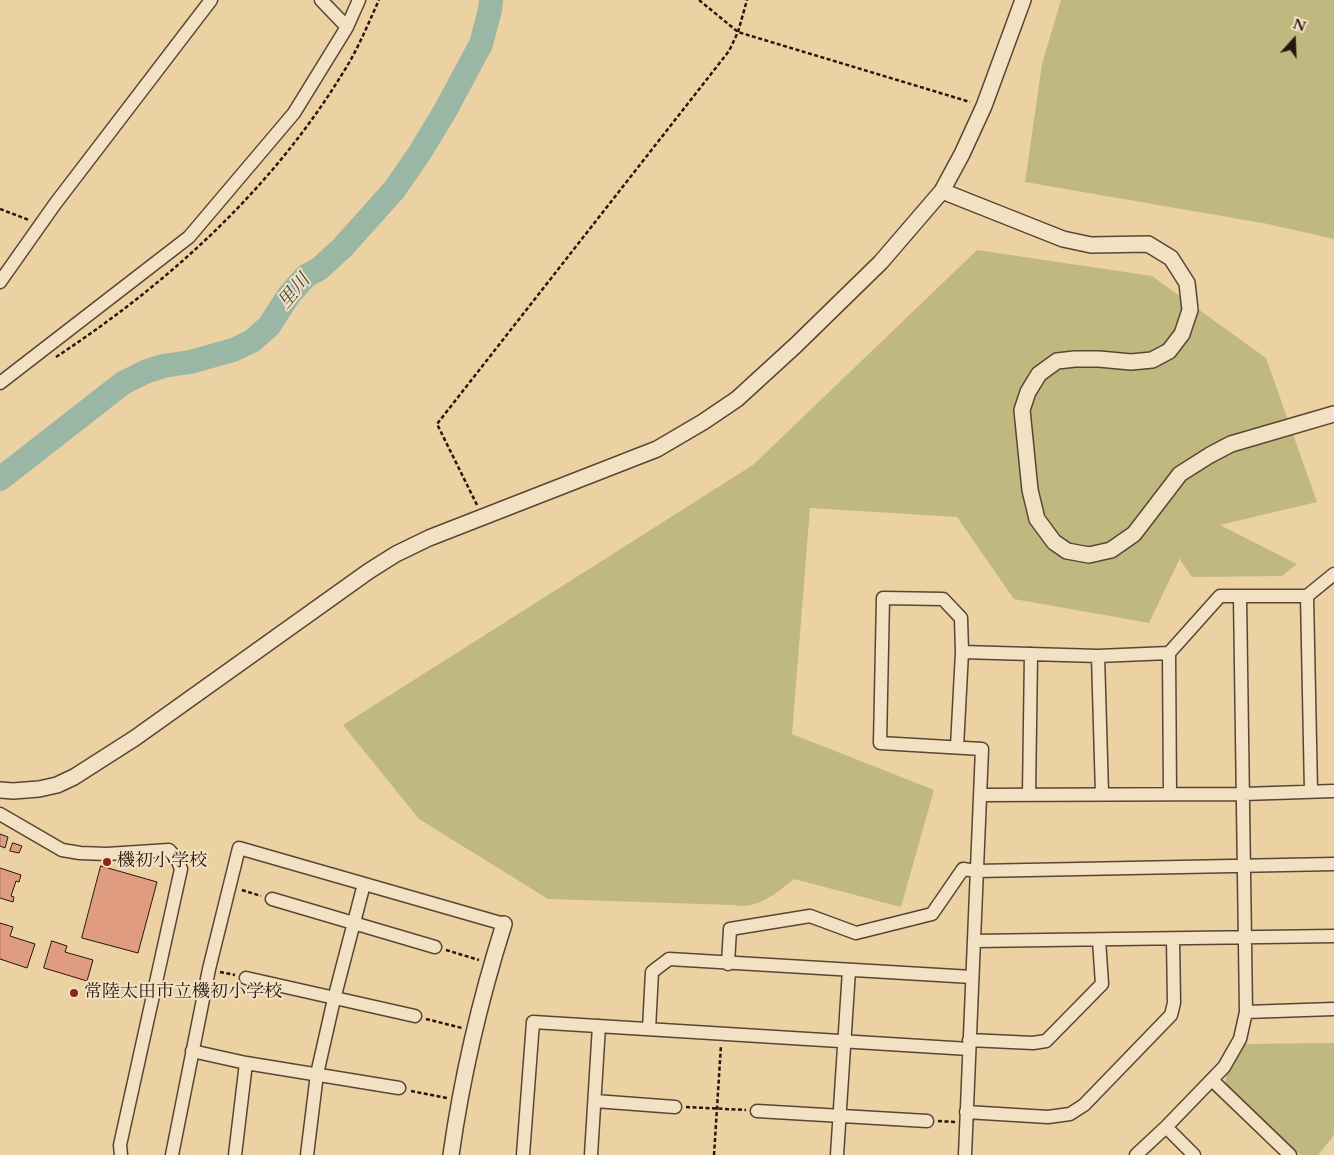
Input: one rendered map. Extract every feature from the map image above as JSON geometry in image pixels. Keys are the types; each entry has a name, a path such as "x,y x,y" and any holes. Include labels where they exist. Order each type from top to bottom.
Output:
{"street":[{"path":"0,282 40,225 211,0"},
{"path":"321,0 347,27"},
{"path":"0,383 189,237 294,114 347,27 359,0"},
{"path":"0,790 39,789 57,785 74,777 136,738 369,571 396,554 483,516 657,449 737,399 796,346 881,262 942,192 984,106 1023,0"},
{"path":"942,192 1064,239 1091,245 1148,244 1171,258 1187,283 1190,310 1182,334 1169,351 1152,360 1131,362 1091,359 1057,361 1038,374 1028,392 1022,410 1030,490 1037,519 1054,542 1068,551 1089,555 1111,550 1134,534 1180,474 1231,444 1334,414"},
{"path":"1170,794 1169,653 1220,596 1307,596 1334,574"},
{"path":"1307,596 1311,791"},
{"path":"1136,1155 1166,1127 1224,1066 1240,1039 1246,1012 1240,597"},
{"path":"957,747 962,652 961,618 944,599 883,598 880,744 982,749 965,1155"},
{"path":"962,652 1098,656 1169,653"},
{"path":"1029,795 1031,654"},
{"path":"1098,656 1102,794"},
{"path":"980,795 1243,794 1334,791"},
{"path":"0,814 62,850 107,854 169,850 177,859 181,869 120,1145 121,1155"},
{"path":"172,1155 209,969 239,848 504,924 474,1031 459,1100 451,1155"},
{"path":"728,964 730,929 810,916 856,933 932,914 963,870 1334,864"},
{"path":"314,1155 307,1155 317,1074 334,999 364,884"},
{"path":"272,899 435,947"},
{"path":"974,942 1334,936"},
{"path":"966,1118 1048,1117 1070,1114 1084,1105 1171,1015 1174,1003 1173,938"},
{"path":"523,1155 533,1022 844,1041 969,1045 1033,1043 1046,1041 1102,984 1099,940"},
{"path":"649,1029 652,972 669,959 972,977"},
{"path":"837,1155 848,970"},
{"path":"246,978 415,1016"},
{"path":"1246,1012 1334,1009"},
{"path":"591,1155 599,1026"},
{"path":"192,1051 400,1088"},
{"path":"235,1155 246,1062"},
{"path":"1212,1080 1290,1155"},
{"path":"595,1101 675,1107"},
{"path":"757,1111 927,1120"},
{"path":"1166,1127 1194,1155"}],"path":[{"path":"698,0 738,32 984,106"},
{"path":"483,516 437,424 729,51 738,32 748,0"},
{"path":"0,210 40,225"},
{"path":"229,886 272,899"},
{"path":"435,947 492,963"},
{"path":"209,969 246,978"},
{"path":"415,1016 474,1031"},
{"path":"714,1155 721,1034"},
{"path":"400,1088 459,1100"},
{"path":"675,1107 757,1111"},
{"path":"927,1120 966,1118"}],"shaded area":[{"path":"1061,0 1334,0 1334,239 1268,224 1025,182 1042,64"},
{"path":"977,250 1152,276 1266,358 1317,502 1220,525 1297,564 1282,576 1192,577 1180,560 1181,556 1149,623 1014,599 957,517 810,508 792,734 934,790 901,907 794,879 759,903 742,906 548,899 419,819 343,725 753,465"},
{"path":"1334,1043 1334,1135 1318,1155 1300,1155 1225,1083 1227,1072 1244,1044"}],"building":[{"path":"0,834 8,837 5,848 0,846"},
{"path":"13,843 22,846 19,853 10,851"},
{"path":"101,866 157,882 138,953 82,938"},
{"path":"0,868 21,875 19,882 16,881 11,896 14,897 13,902 0,898"},
{"path":"0,923 13,927 10,936 35,944 27,968 0,959"},
{"path":"52,941 67,946 65,952 93,960 87,981 44,968"}],"waterway":[{"name":"里川","path":"0,479 123,383 145,372 163,366 190,362 233,350 252,341 269,326 289,295 306,276 319,269 342,248 394,190 419,154 445,111 481,44 491,0"}],"place":[{"name":"機初小学校","path":"107,862"},
{"name":"常陸太田市立機初小学校","path":"74,993"}]}
